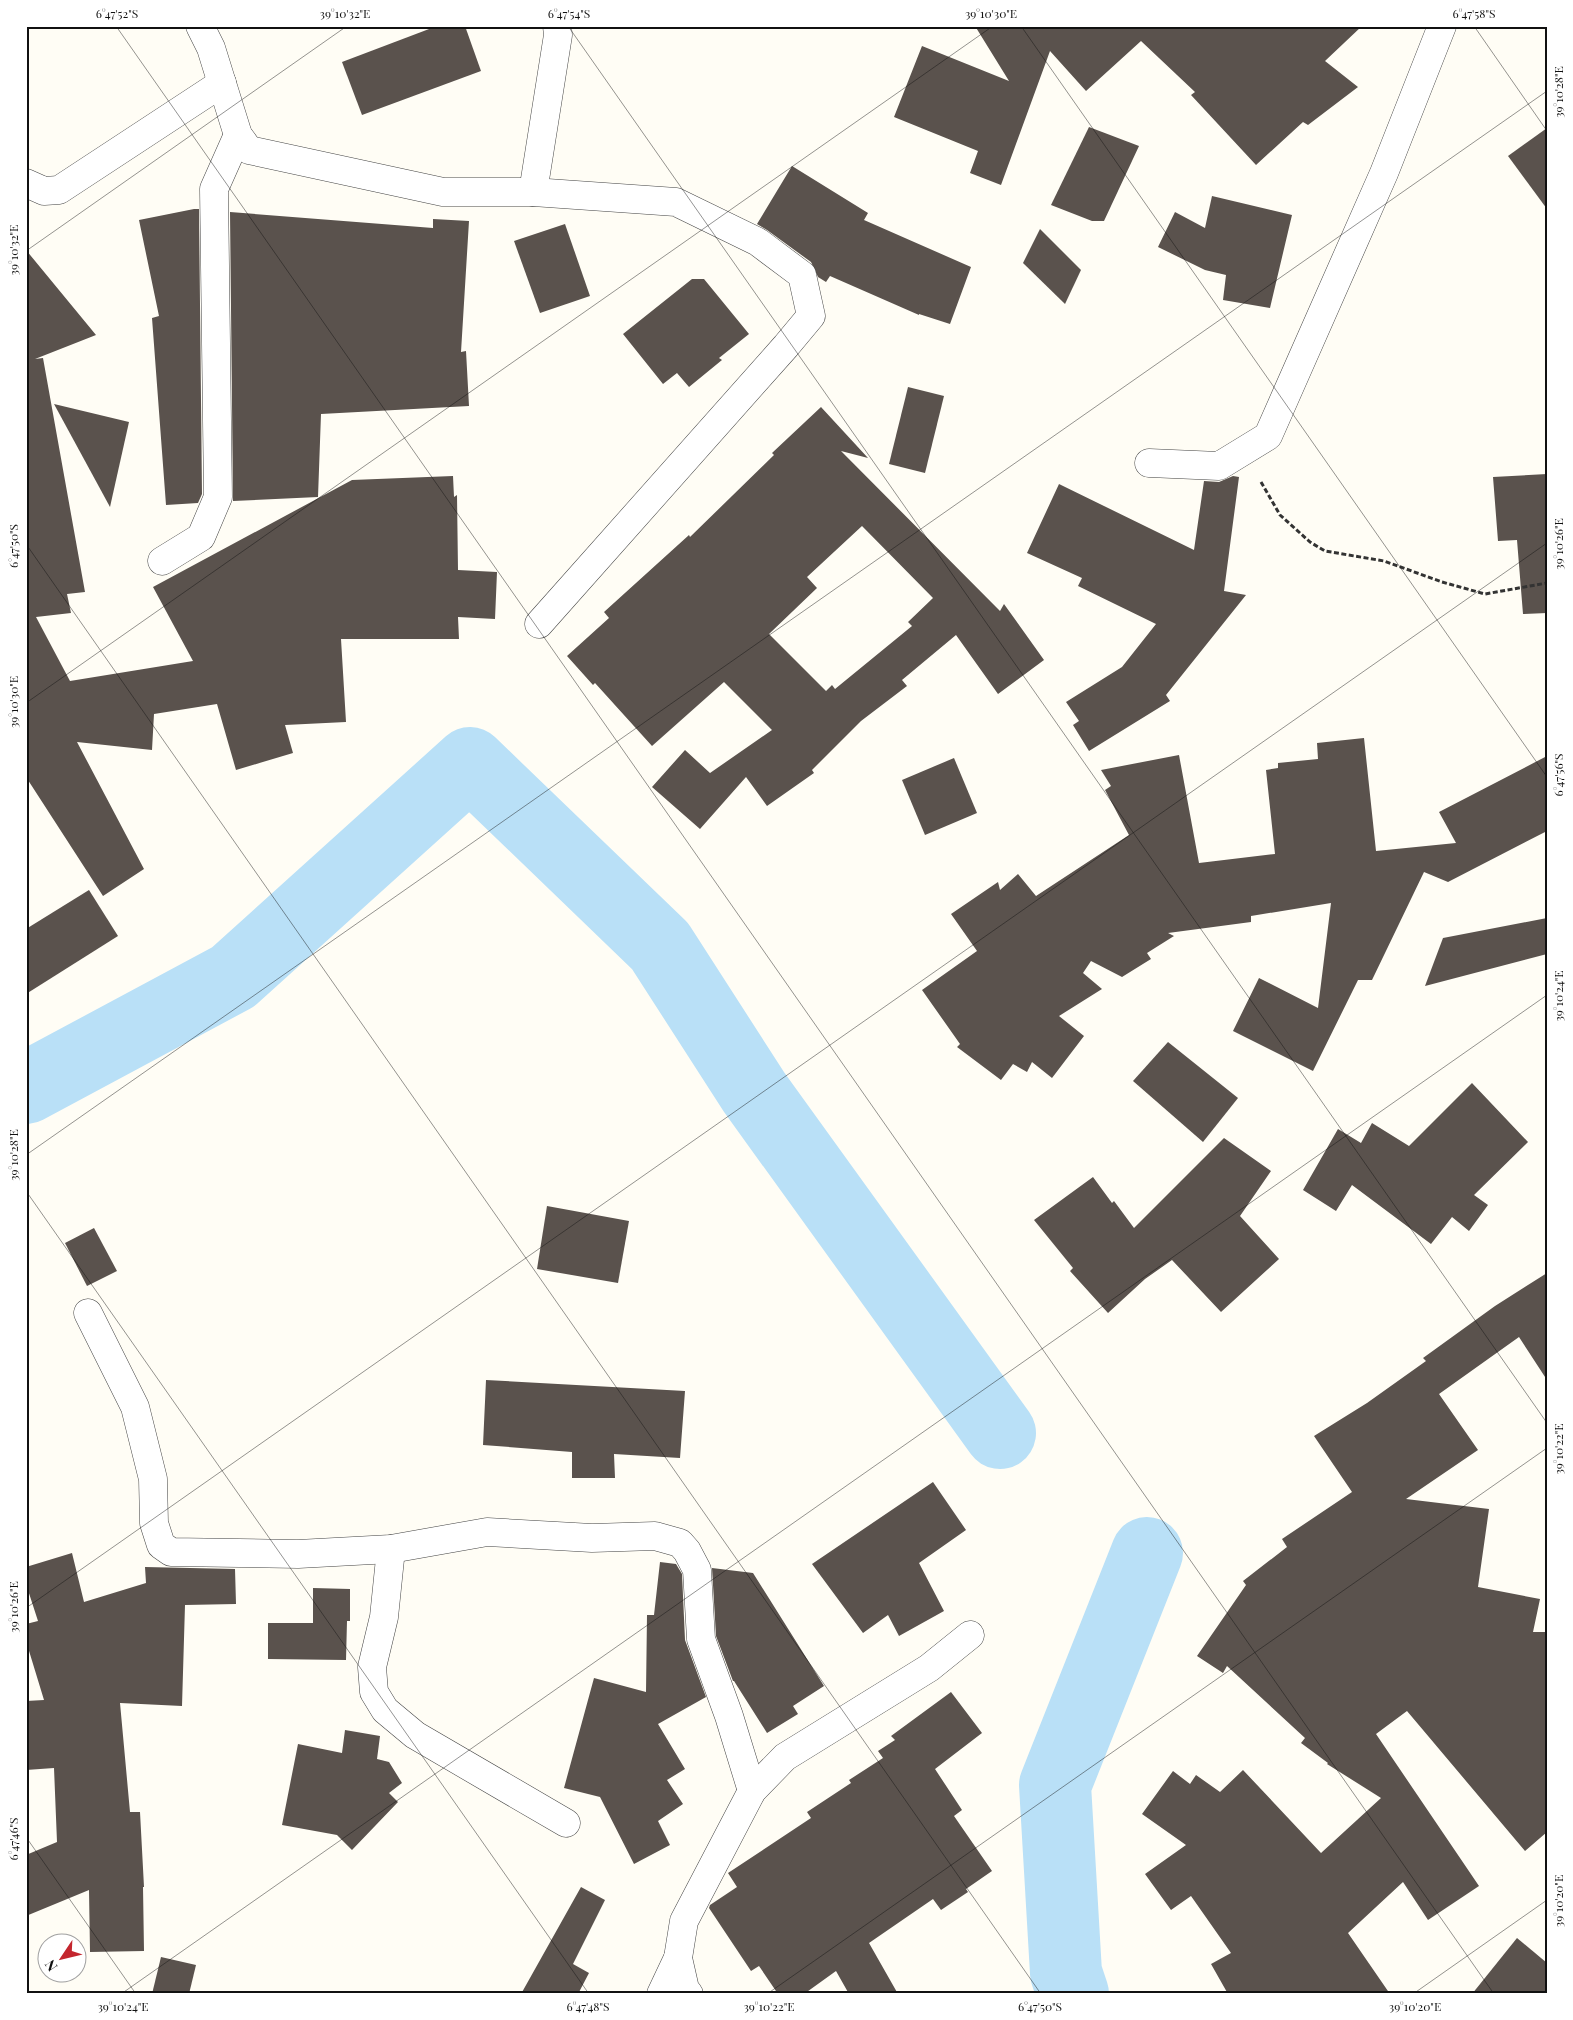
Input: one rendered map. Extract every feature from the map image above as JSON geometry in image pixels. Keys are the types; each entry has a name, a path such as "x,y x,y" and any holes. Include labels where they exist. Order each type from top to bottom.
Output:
{"street":[{"path":"200,26 211,48 238,135 249,150 443,192 533,192 676,202 758,242 802,275 811,316 539,624"},
{"path":"533,192 558,36 557,26"},
{"path":"1149,463 1219,466 1268,436 1384,173 1442,26"},
{"path":"26,183 44,191 59,190 222,83"},
{"path":"162,561 201,537 218,497 214,189 238,135"},
{"path":"88,1313 135,1407 153,1479 154,1523 161,1545 171,1552 298,1554 391,1549 487,1532 592,1538 655,1536 680,1543 687,1551 697,1570 701,1639 729,1716 752,1791"},
{"path":"391,1549 384,1617 372,1667 374,1692 384,1710 415,1735 566,1823"},
{"path":"661,1994 678,1958 684,1921 752,1791 785,1757 929,1668 970,1635"},
{"path":"678,1958 689,1994"}],"path":[{"path":"1242,452 1280,515 1310,542 1326,550 1384,561 1442,582 1486,594 1547,583"}],"building":[{"path":"437,26 465,26 481,71 362,115 342,62"},
{"path":"975,26 1362,26 1325,61 1358,87 1308,125 1303,122 1256,165 1191,95 1195,92 1141,41 1086,91 1050,51 1001,185 970,173 978,151 894,117 922,46 1009,81"},
{"path":"1089,127 1139,146 1104,221 1092,221 1051,205"},
{"path":"1547,128 1547,209 1508,156"},
{"path":"792,166 868,213 864,220 971,267 950,324 919,315 830,276 826,282 818,277 811,262 757,224"},
{"path":"1212,196 1292,215 1270,308 1223,300 1226,275 1205,270 1158,247 1175,212 1205,228"},
{"path":"199,209 202,494 198,503 166,505 152,318 159,316 139,220"},
{"path":"230,212 433,228 433,219 469,221 461,352 466,351 469,406 321,414 318,497 233,501"},
{"path":"565,224 590,296 540,313 514,241"},
{"path":"1040,229 1081,270 1065,304 1023,263"},
{"path":"26,250 96,335 35,359 43,358 85,592 67,594 71,613 36,617 70,681 193,661 153,587 352,480 453,476 454,497 457,495 458,570 497,572 495,619 458,617 459,639 341,639 346,722 285,725 293,753 236,770 217,704 154,714 152,750 77,742 144,869 103,896 26,777"},
{"path":"692,279 704,279 749,334 719,358 722,360 689,387 677,373 663,384 623,334"},
{"path":"908,387 944,396 925,473 889,464"},
{"path":"54,404 129,422 110,507"},
{"path":"821,407 868,458 841,451 1000,611 1004,604 1044,660 998,694 956,635 902,680 907,686 861,721 812,770 814,773 767,806 746,777 700,829 652,787 685,750 710,773 772,730 724,682 652,746 595,683 593,685 567,656 609,618 604,612 689,535 690,537 774,455 772,453","holes":["862,526 933,598 908,622 912,626 835,689 832,685 826,691 769,634 817,588 807,577"]},
{"path":"1547,474 1547,613 1523,614 1517,540 1498,541 1493,477"},
{"path":"1233,476 1239,477 1224,591 1246,595 1166,695 1170,701 1089,751 1073,725 1079,721 1066,702 1122,667 1156,624 1078,586 1082,578 1027,553 1059,484 1194,550 1204,481 1219,482"},
{"path":"1364,738 1376,851 1456,843 1439,812 1547,756 1547,831 1448,882 1424,872 1372,980 1358,980 1313,1071 1233,1031 1259,978 1318,1008 1331,903 1251,916 1251,922 1168,933 1174,936 1147,953 1151,959 1122,977 1091,961 1083,973 1102,989 1059,1016 1084,1036 1052,1078 1032,1062 1027,1072 1013,1064 1001,1080 957,1047 960,1044 922,990 977,951 951,914 998,882 1000,890 1018,874 1036,896 1129,835 1105,790 1111,786 1101,770 1179,755 1199,863 1275,854 1266,770 1278,768 1278,763 1318,759 1317,743"},
{"path":"954,758 977,813 925,835 902,780"},
{"path":"89,890 118,936 26,994 26,929"},
{"path":"1547,918 1547,954 1425,986 1443,938"},
{"path":"1168,1042 1238,1098 1203,1142 1133,1081"},
{"path":"1472,1083 1528,1142 1474,1195 1488,1205 1469,1231 1452,1217 1431,1244 1352,1185 1336,1211 1303,1190 1338,1129 1361,1143 1372,1123 1409,1146"},
{"path":"1224,1138 1271,1171 1240,1216 1279,1259 1221,1312 1172,1260 1145,1279 1108,1313 1070,1271 1073,1268 1034,1220 1093,1177 1134,1228"},
{"path":"547,1206 629,1221 618,1283 537,1269"},
{"path":"94,1228 117,1271 87,1286 65,1243"},
{"path":"1547,1273 1547,1380 1519,1337 1439,1394 1478,1450 1406,1499 1489,1509 1478,1587 1540,1599 1533,1632 1547,1632 1547,1832 1525,1851 1407,1711 1376,1734 1479,1886 1428,1920 1403,1882 1348,1933 1390,1994 1228,1994 1211,1964 1231,1953 1191,1896 1171,1910 1145,1874 1186,1845 1142,1814 1173,1771 1190,1784 1196,1775 1220,1792 1243,1770 1321,1853 1381,1798 1327,1764 1301,1743 1305,1738 1227,1666 1223,1673 1197,1656 1246,1585 1243,1581 1287,1547 1282,1539 1352,1492 1314,1436 1367,1403 1426,1361 1423,1358 1495,1306"},
{"path":"486,1380 685,1391 680,1458 614,1454 615,1478 572,1478 572,1452 483,1445"},
{"path":"933,1482 966,1530 919,1563 944,1611 899,1636 888,1615 863,1633 812,1564"},
{"path":"72,1553 84,1602 146,1583 145,1567 235,1569 236,1604 185,1605 182,1706 120,1703 130,1812 140,1812 144,1887 144,1951 90,1952 89,1890 26,1916 26,1855 57,1842 54,1768 26,1770 26,1701 44,1700 26,1641 26,1624 38,1621 26,1584 26,1567"},
{"path":"660,1562 676,1564 682,1574 685,1640 706,1697 658,1724 685,1769 667,1780 683,1804 658,1821 670,1845 634,1864 600,1797 564,1788 594,1678 646,1692 647,1615 654,1615"},
{"path":"712,1568 753,1573 824,1686 793,1706 798,1714 767,1733 733,1681 716,1636"},
{"path":"313,1588 350,1589 350,1621 347,1621 346,1660 268,1659 268,1623 313,1623"},
{"path":"951,1692 982,1733 935,1769 962,1810 954,1816 992,1871 966,1889 968,1892 941,1910 933,1899 869,1943 898,1994 849,1994 836,1971 804,1994 778,1994 759,1966 751,1971 709,1908 710,1905 737,1887 728,1873 811,1818 807,1812 851,1783 849,1780 883,1758 878,1751 895,1740 891,1736"},
{"path":"345,1730 380,1736 377,1759 389,1762 402,1783 389,1793 398,1802 352,1850 337,1835 282,1825 298,1744 342,1753"},
{"path":"581,1887 605,1900 573,1964 589,1973 578,1994 521,1994"},
{"path":"1517,1938 1547,1963 1547,1994 1472,1994"},
{"path":"161,1957 196,1965 189,1994 152,1994"}],"waterway":[{"path":"26,1088 233,977 470,763 660,946 754,1092 1000,1433"},
{"path":"1073,1994 1066,1973 1055,1785 1147,1553"}]}
